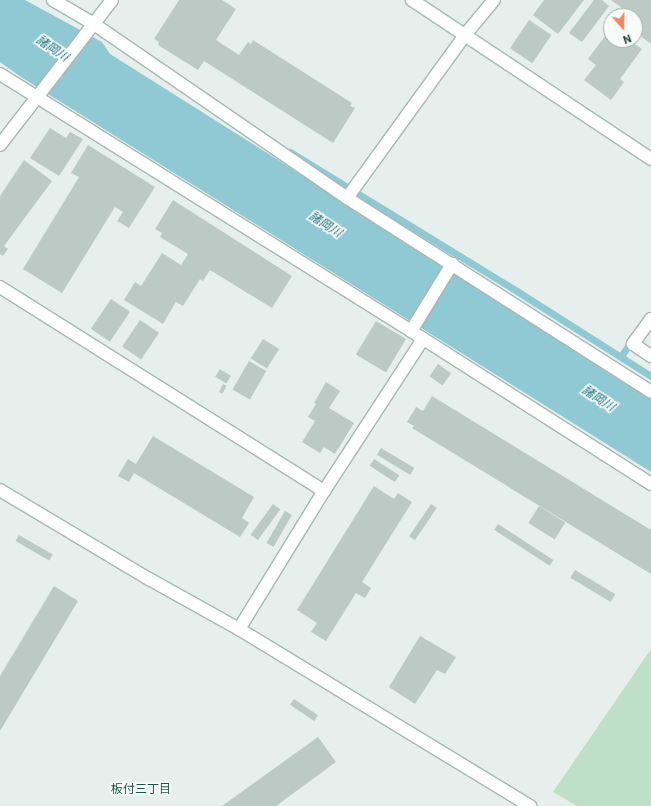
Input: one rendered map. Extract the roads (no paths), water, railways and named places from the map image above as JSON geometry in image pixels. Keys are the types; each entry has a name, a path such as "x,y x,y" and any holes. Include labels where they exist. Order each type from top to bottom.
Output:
{"street":[{"path":"53,0 91,28 347,198 651,392"},
{"path":"0,146 112,0"},
{"path":"412,0 651,159"},
{"path":"347,198 465,35 494,0"},
{"path":"0,74 40,95 651,484"},
{"path":"411,331 452,264"},
{"path":"0,287 324,491"},
{"path":"651,319 633,344 651,356"},
{"path":"239,629 324,491 423,339"},
{"path":"0,490 149,579 239,629 530,806"}],"water":[{"name":"諸岡川","path":"0,0 25,0 102,42 110,54 651,395 651,472 21,77 0,62"}],"waterway":[{"path":"290,152 520,293 651,376"},
{"path":"621,356 632,340"}],"district":[{"name":"板付三丁目","path":"141,790"}]}
